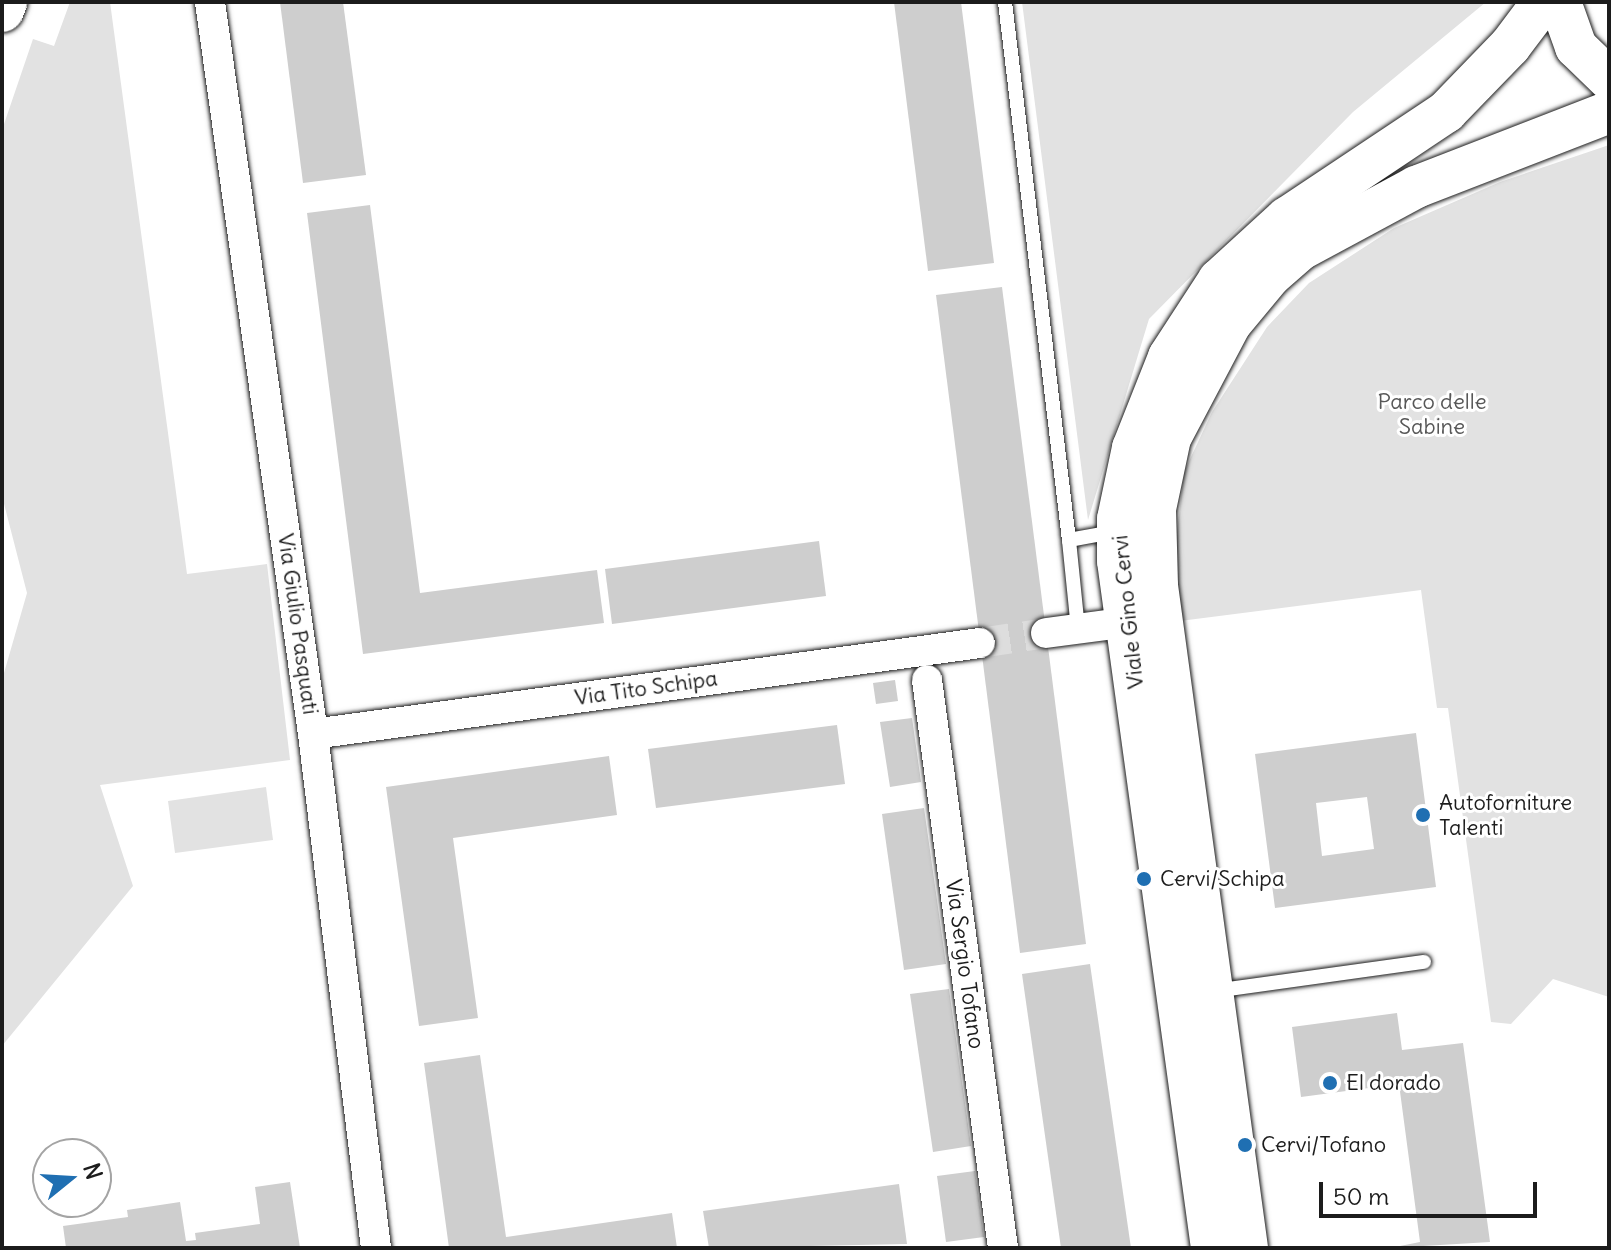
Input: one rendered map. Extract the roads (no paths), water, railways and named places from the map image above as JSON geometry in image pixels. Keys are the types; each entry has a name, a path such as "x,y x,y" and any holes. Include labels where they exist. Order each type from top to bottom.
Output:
{"main road":[{"path":"2,10 5,2"}],"street":[{"name":"Via Giulio Pasquati","path":"210,2 313,734 376,1248"},
{"name":"Viale Gino Cervi","path":"1247,1248 1211,992 1144,620 1117,532 1129,465 1150,401 1169,357 1211,289 1287,218 1446,112 1510,46 1543,2"},
{"path":"1560,2 1576,47 1609,79"},
{"name":"Viale Gino Cervi","path":"1212,1248 1144,620 1155,523 1170,438 1212,352 1270,276 1321,235 1380,203 1609,112"},
{"path":"1046,633 1144,620"},
{"name":"Via Tito Schipa","path":"313,734 980,643"},
{"name":"Via Sergio Tofano","path":"927,680 1003,1248"}],"lane":[{"path":"1005,2 1078,629"},
{"path":"1069,540 1117,532"},
{"path":"1211,992 1424,962"}],"tunnel":[{"path":"980,643 1046,633"}],"place":[{"name":"Autoforniture Talenti","path":"1423,815"},
{"name":"Cervi/Schipa","path":"1144,879"},
{"name":"El dorado","path":"1330,1083"},
{"name":"Cervi/Tofano","path":"1245,1145"}],"park label":[{"name":"Parco delle Sabine","path":"1432,414"}]}
